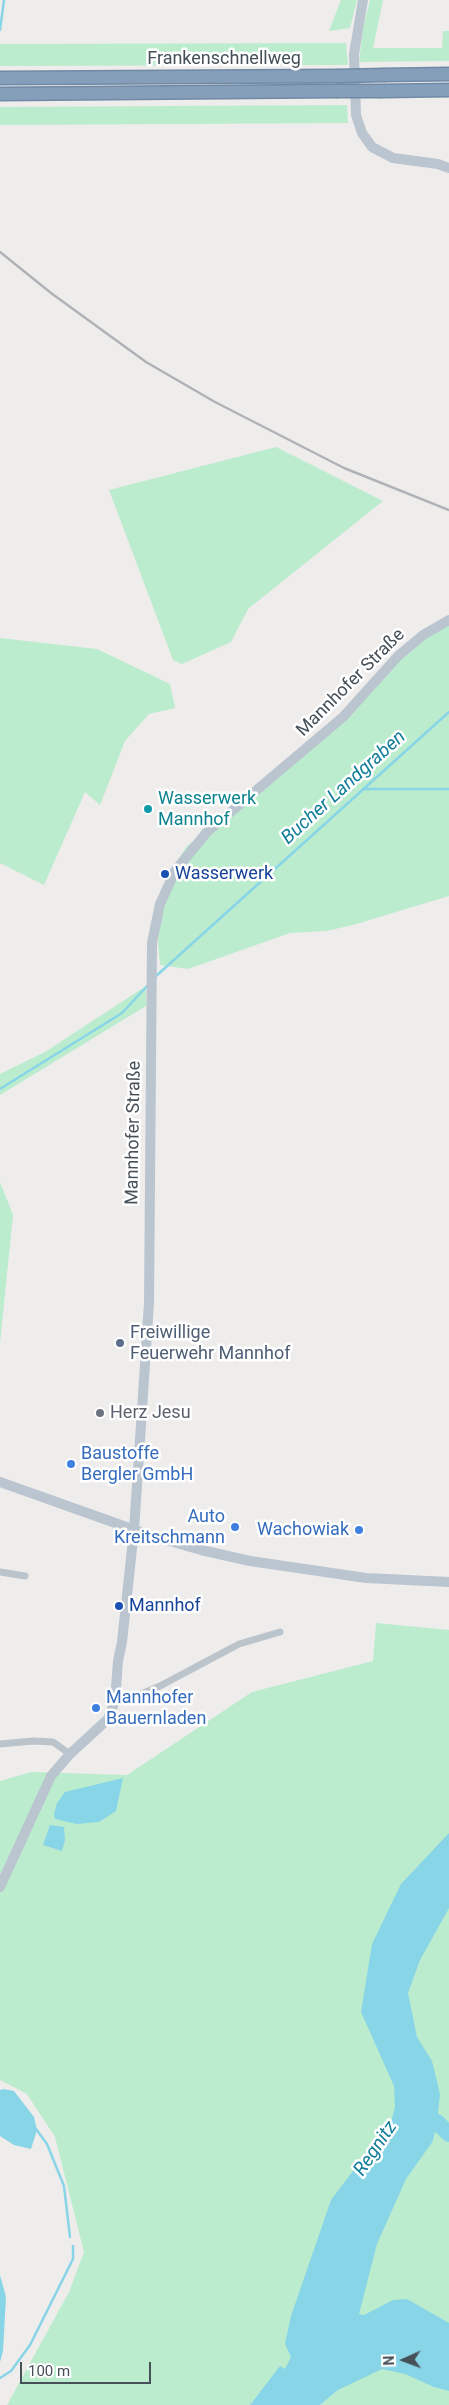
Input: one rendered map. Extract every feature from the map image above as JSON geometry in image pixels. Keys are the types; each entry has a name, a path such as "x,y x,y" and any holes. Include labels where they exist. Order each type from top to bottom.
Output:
{"highway":[{"name":"Frankenschnellweg","path":"0,78 449,74"},
{"name":"Frankenschnellweg","path":"0,94 449,90"}],"street":[{"path":"363,0 356,37 355,101 362,133 372,147 393,158 438,164 449,168"},
{"name":"Mannhofer Straße","path":"0,1887 51,1776 70,1754 108,1720 115,1701 134,1530 149,1303 152,962 155,922 160,904 175,871 193,847 220,821 343,717 398,656 423,635 449,620"},
{"path":"0,1482 134,1530 202,1550 309,1571 373,1579 449,1582"},
{"path":"0,1572 25,1576"},
{"path":"115,1701 132,1698 160,1686 239,1644 280,1632"},
{"path":"0,1744 53,1742 70,1754"}],"green space":[{"path":"341,0 357,0 350,28 329,31"},
{"path":"370,0 383,0 373,48 442,48 443,31 449,31 449,61 359,62 363,29"},
{"path":"346,43 348,65 0,66 0,44"},
{"path":"347,105 348,123 0,125 0,107"},
{"path":"276,447 383,501 248,609 231,642 182,664 173,660 109,490"},
{"path":"449,620 449,896 353,925 326,931 290,933 188,969 160,965 158,941 163,909 177,862 186,847 328,729 391,662"},
{"path":"0,638 97,649 170,684 175,708 149,714 125,741 100,805 85,792 44,885 0,863"},
{"path":"146,986 146,1006 0,1095 0,1074 45,1052"},
{"path":"0,1182 13,1215 0,1343"},
{"path":"376,1623 449,1630 449,2405 320,2405 338,2390 370,2373 264,2387 250,2405 7,2405 69,2292 84,2252 55,2137 27,2094 0,2080 0,1781 31,1772 127,1775 252,1692 373,1661"}],"water":[{"path":"123,1778 116,1811 99,1822 77,1824 55,1819 54,1814 57,1803 65,1792"},
{"path":"50,1825 64,1827 65,1840 62,1851 43,1845"},
{"name":"Regnitz","path":"449,1833 449,1908 420,1960 408,1993 417,2037 432,2061 440,2094 437,2122 433,2141 406,2179 377,2244 359,2314 364,2315 393,2300 407,2299 449,2323 449,2391 434,2387 405,2374 382,2369 338,2390 320,2405 250,2405 280,2366 285,2369 291,2357 285,2344 291,2316 331,2200 359,2163 377,2148 388,2134 395,2107 394,2086 361,2012 372,1944 401,1884"},
{"path":"0,2090 14,2091 34,2117 37,2130 31,2149 14,2145 0,2136"},
{"path":"0,2275 6,2297 3,2351 0,2362"}],"waterway":[{"path":"0,30 4,0"},
{"name":"Bucher Landgraben","path":"155,977 449,712"},
{"path":"363,789 449,789"},
{"name":"Bucher Landgraben","path":"0,1089 122,1013 148,985"},
{"path":"420,2115 437,2122 449,2134"},
{"path":"36,2129 47,2144 64,2186 70,2237"},
{"path":"0,2378 11,2371 30,2345 73,2259 73,2246"}],"railway":[{"path":"0,252 51,293 146,362 215,402 344,468 449,510"}],"place":[{"name":"Wasserwerk Mannhof","path":"148,809"},
{"name":"Wasserwerk","path":"165,874"},
{"name":"Freiwillige Feuerwehr Mannhof","path":"120,1343"},
{"name":"Herz Jesu","path":"100,1413"},
{"name":"Baustoffe Bergler GmbH","path":"71,1464"},
{"name":"Auto Kreitschmann","path":"235,1527"},
{"name":"Wachowiak","path":"359,1530"},
{"name":"Mannhof","path":"119,1606"},
{"name":"Mannhofer Bauernladen","path":"96,1708"}]}
